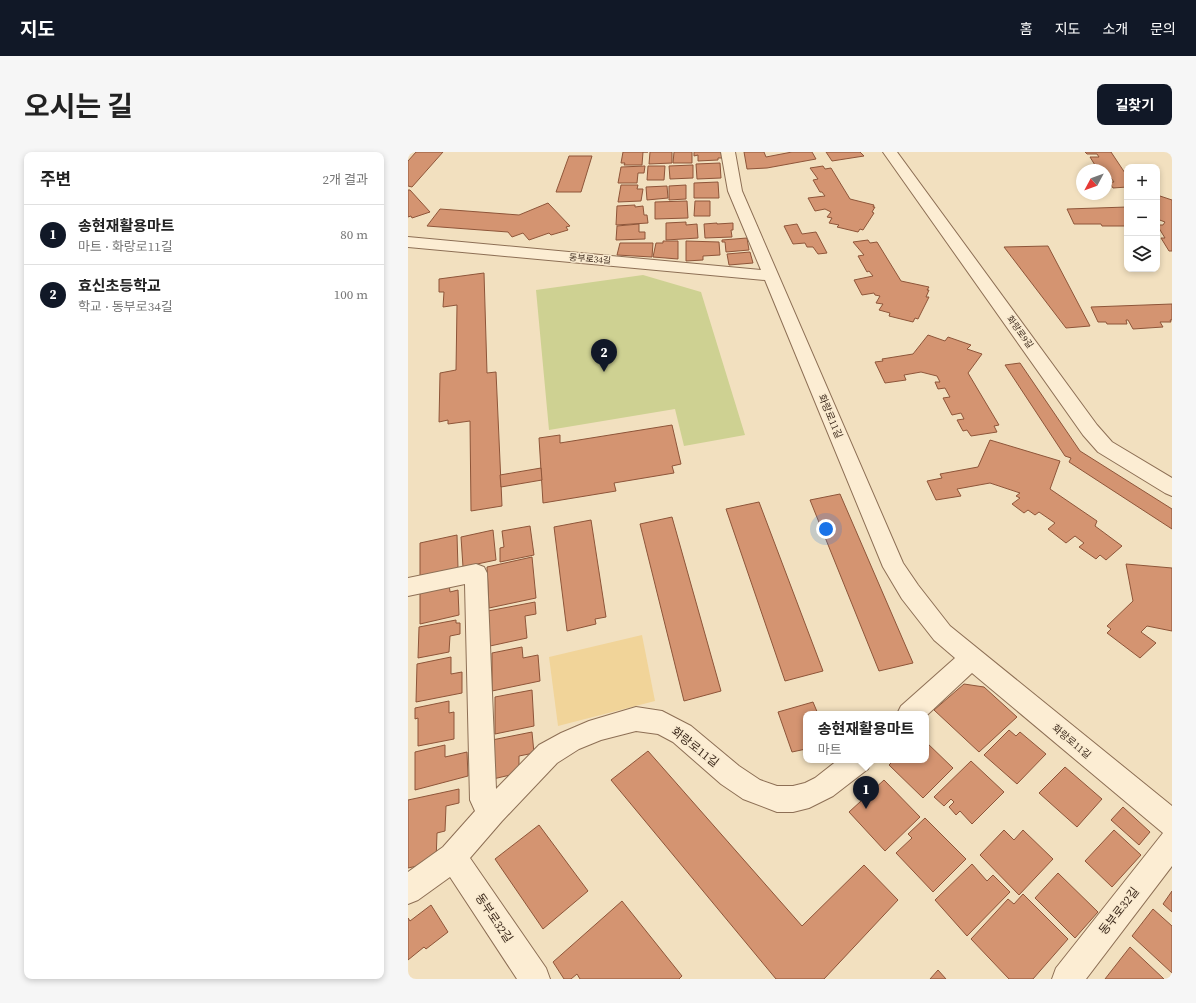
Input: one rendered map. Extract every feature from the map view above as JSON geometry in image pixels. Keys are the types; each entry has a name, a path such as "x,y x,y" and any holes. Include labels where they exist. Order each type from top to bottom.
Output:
{"street":[{"name":"화랑로11길","path":"728,152 735,191 894,567 910,592 942,633 1172,823"},
{"name":"화랑로9길","path":"890,152 1090,430 1105,447 1172,488"},
{"name":"동부로34길","path":"408,242 772,276"},
{"path":"408,587 476,573 483,800 492,812"},
{"path":"913,711 972,658"},
{"name":"화랑로11길","path":"408,890 453,857 492,812 548,754 570,741 598,729 636,719 662,723 682,734 730,775 752,790 777,799 793,799 809,795 824,787 855,763"},
{"name":"동부로32길","path":"1067,979 1172,843"},
{"name":"동부로32길","path":"453,857 535,979"}],"green space":[{"path":"643,275 701,292 745,435 684,446 675,409 549,430 536,290"}],"sand":[{"path":"642,635 655,701 558,726 549,657"}],"building":[{"path":"416,152 443,152 412,187 408,186 408,161"},
{"path":"623,152 643,152 642,165 624,165 625,163 621,163"},
{"path":"650,152 672,152 672,163 649,164"},
{"path":"674,152 692,152 692,163 673,163"},
{"path":"694,152 721,152 722,158 718,158 718,160 698,161 698,155 694,156"},
{"path":"744,152 764,152 766,157 792,152 812,152 816,159 767,168 747,169"},
{"path":"826,152 860,152 864,156 832,161"},
{"path":"1085,152 1111,152 1124,172 1124,187 1113,188 1112,186 1112,182 1114,182 1112,179 1112,164 1094,164 1090,157 1099,157 1097,154 1087,154"},
{"path":"569,156 592,156 581,192 556,192"},
{"path":"720,163 721,178 697,179 696,164"},
{"path":"693,165 693,178 670,179 669,166"},
{"path":"645,166 644,173 638,173 637,183 618,183 621,167"},
{"path":"648,166 665,166 664,180 647,180"},
{"path":"823,166 825,169 831,168 850,199 874,205 873,207 875,207 872,212 874,213 863,230 860,229 858,232 837,227 839,225 829,223 832,218 827,217 831,212 825,209 815,211 808,198 825,196 822,192 820,192 813,180 818,179 810,168"},
{"path":"718,182 719,198 694,198 694,183"},
{"path":"621,185 638,185 637,189 643,189 641,201 618,202"},
{"path":"686,185 686,199 669,200 669,186"},
{"path":"667,186 668,198 647,200 646,187"},
{"path":"408,190 410,190 430,212 412,218 411,216 408,217"},
{"path":"1160,196 1172,200 1172,251 1169,251 1161,238 1165,238 1160,230 1160,225 1163,225 1165,222 1160,220"},
{"path":"687,201 688,218 655,219 655,202"},
{"path":"695,201 710,201 710,216 694,216"},
{"path":"548,203 570,226 566,227 568,230 551,235 549,233 529,240 523,233 512,237 508,232 427,226 440,209 519,215"},
{"path":"635,205 635,207 643,206 644,215 647,215 648,223 616,225 617,206"},
{"path":"1124,207 1124,226 1074,224 1067,209"},
{"path":"686,222 686,225 697,224 698,238 666,240 666,223"},
{"path":"733,223 733,230 731,230 732,237 705,238 704,224"},
{"path":"639,224 639,232 645,232 645,239 616,240 617,226"},
{"path":"797,224 802,234 816,232 827,253 818,254 813,247 807,247 805,243 793,244 784,226"},
{"path":"747,238 749,250 726,252 725,242 722,242 722,240"},
{"path":"868,240 870,243 877,242 901,281 929,287 926,297 929,297 918,319 915,318 913,322 889,316 890,313 879,310 883,304 876,303 880,296 875,295 874,293 862,295 854,280 873,276 869,271 867,272 858,256 864,255 853,242"},
{"path":"663,241 678,241 678,259 653,257 656,243 663,243"},
{"path":"686,241 719,242 720,255 703,256 703,260 686,261"},
{"path":"620,243 653,243 652,257 617,255"},
{"path":"1048,246 1090,326 1066,328 1004,247"},
{"path":"750,252 753,263 729,265 727,254"},
{"path":"484,273 487,373 496,372 502,506 471,511 470,421 448,424 448,420 439,422 440,373 456,370 457,305 443,307 444,292 439,292 439,279"},
{"path":"1172,304 1171,322 1160,322 1163,327 1133,329 1128,320 1126,320 1127,324 1107,324 1106,322 1098,322 1091,307"},
{"path":"928,335 945,341 948,337 971,345 967,349 982,354 968,373 999,425 994,426 997,432 971,436 967,430 963,431 957,420 964,419 961,413 952,415 943,398 950,397 945,388 938,389 935,382 940,382 937,376 921,372 904,375 906,380 885,383 875,362 883,361 882,359 913,354"},
{"path":"1020,363 1080,451 1172,509 1172,529 1069,462 1071,458 1065,456 1005,365"},
{"path":"672,425 681,464 672,466 674,473 614,483 616,491 543,503 539,438 560,435 560,443"},
{"path":"990,440 1060,461 1050,489 1097,521 1095,526 1122,546 1106,560 1100,555 1096,559 1079,547 1084,543 1075,536 1066,543 1048,529 1055,523 1039,512 1035,515 1028,510 1024,513 1012,504 1020,498 1016,496 1020,493 990,483 957,489 961,496 936,500 927,481 942,478 940,474 978,467"},
{"path":"541,468 542,480 501,487 500,475"},
{"path":"840,494 913,663 879,671 810,500"},
{"path":"759,502 823,671 785,681 726,509"},
{"path":"672,517 721,691 684,701 640,524"},
{"path":"591,520 606,617 595,619 596,624 567,631 554,527"},
{"path":"530,526 534,555 500,562 500,548 504,547 502,531"},
{"path":"493,530 496,560 463,567 461,537"},
{"path":"457,535 458,568 420,576 420,543"},
{"path":"532,557 536,598 489,608 487,567"},
{"path":"1126,564 1172,568 1172,631 1147,626 1141,632 1156,643 1140,658 1107,633 1111,629 1107,626 1133,601"},
{"path":"449,584 450,592 458,590 459,615 420,624 420,591"},
{"path":"535,602 536,614 525,616 527,638 490,646 488,611"},
{"path":"456,620 456,623 460,623 460,634 450,636 449,652 418,658 419,627"},
{"path":"522,647 523,658 538,655 540,681 492,691 492,653"},
{"path":"451,657 451,674 462,672 462,693 416,702 417,664"},
{"path":"964,684 984,687 1017,717 979,752 934,710"},
{"path":"532,690 534,726 495,734 495,697"},
{"path":"449,701 449,713 454,712 454,739 418,746 418,718 415,719 415,708"},
{"path":"813,702 817,711 803,711 803,750 792,752 778,712"},
{"path":"1009,730 1016,736 1020,732 1046,754 1017,784 984,755"},
{"path":"532,732 534,753 519,756 519,773 493,779 492,740"},
{"path":"445,745 445,757 467,752 468,776 415,790 415,752"},
{"path":"929,745 953,768 923,798 889,765 891,763 929,763"},
{"path":"648,751 802,926 864,865 898,900 824,979 776,979 611,780"},
{"path":"971,761 1004,792 972,824 960,811 956,815 949,807 954,802 951,799 944,806 934,797"},
{"path":"1065,767 1102,799 1077,827 1039,793"},
{"path":"884,780 920,817 885,851 849,812"},
{"path":"459,789 459,803 446,806 445,831 437,833 436,862 408,868 408,800"},
{"path":"1123,807 1150,832 1139,845 1111,820"},
{"path":"925,818 966,859 933,892 896,853 912,838 908,834"},
{"path":"539,825 588,891 543,929 495,859"},
{"path":"1004,830 1014,840 1023,830 1053,859 1019,895 980,855"},
{"path":"1114,830 1141,855 1112,887 1085,861"},
{"path":"972,864 987,881 993,875 1010,892 967,936 935,900"},
{"path":"1058,873 1098,912 1075,938 1035,898"},
{"path":"1172,891 1172,912 1163,904"},
{"path":"1023,894 1068,939 1033,979 1009,979 971,939 1008,899 1014,904"},
{"path":"622,901 682,976 679,979 580,979 577,974 571,979 564,979 553,962"},
{"path":"431,905 448,932 426,949 424,947 408,960 408,918 410,921"},
{"path":"1153,909 1172,926 1172,973 1132,936"},
{"path":"1130,947 1164,979 1105,979"},
{"path":"938,970 946,979 930,979"}],"place":[{"name":"효신초등학교","path":"604,372"},
{"name":"송현재활용마트","path":"866,809"}]}
